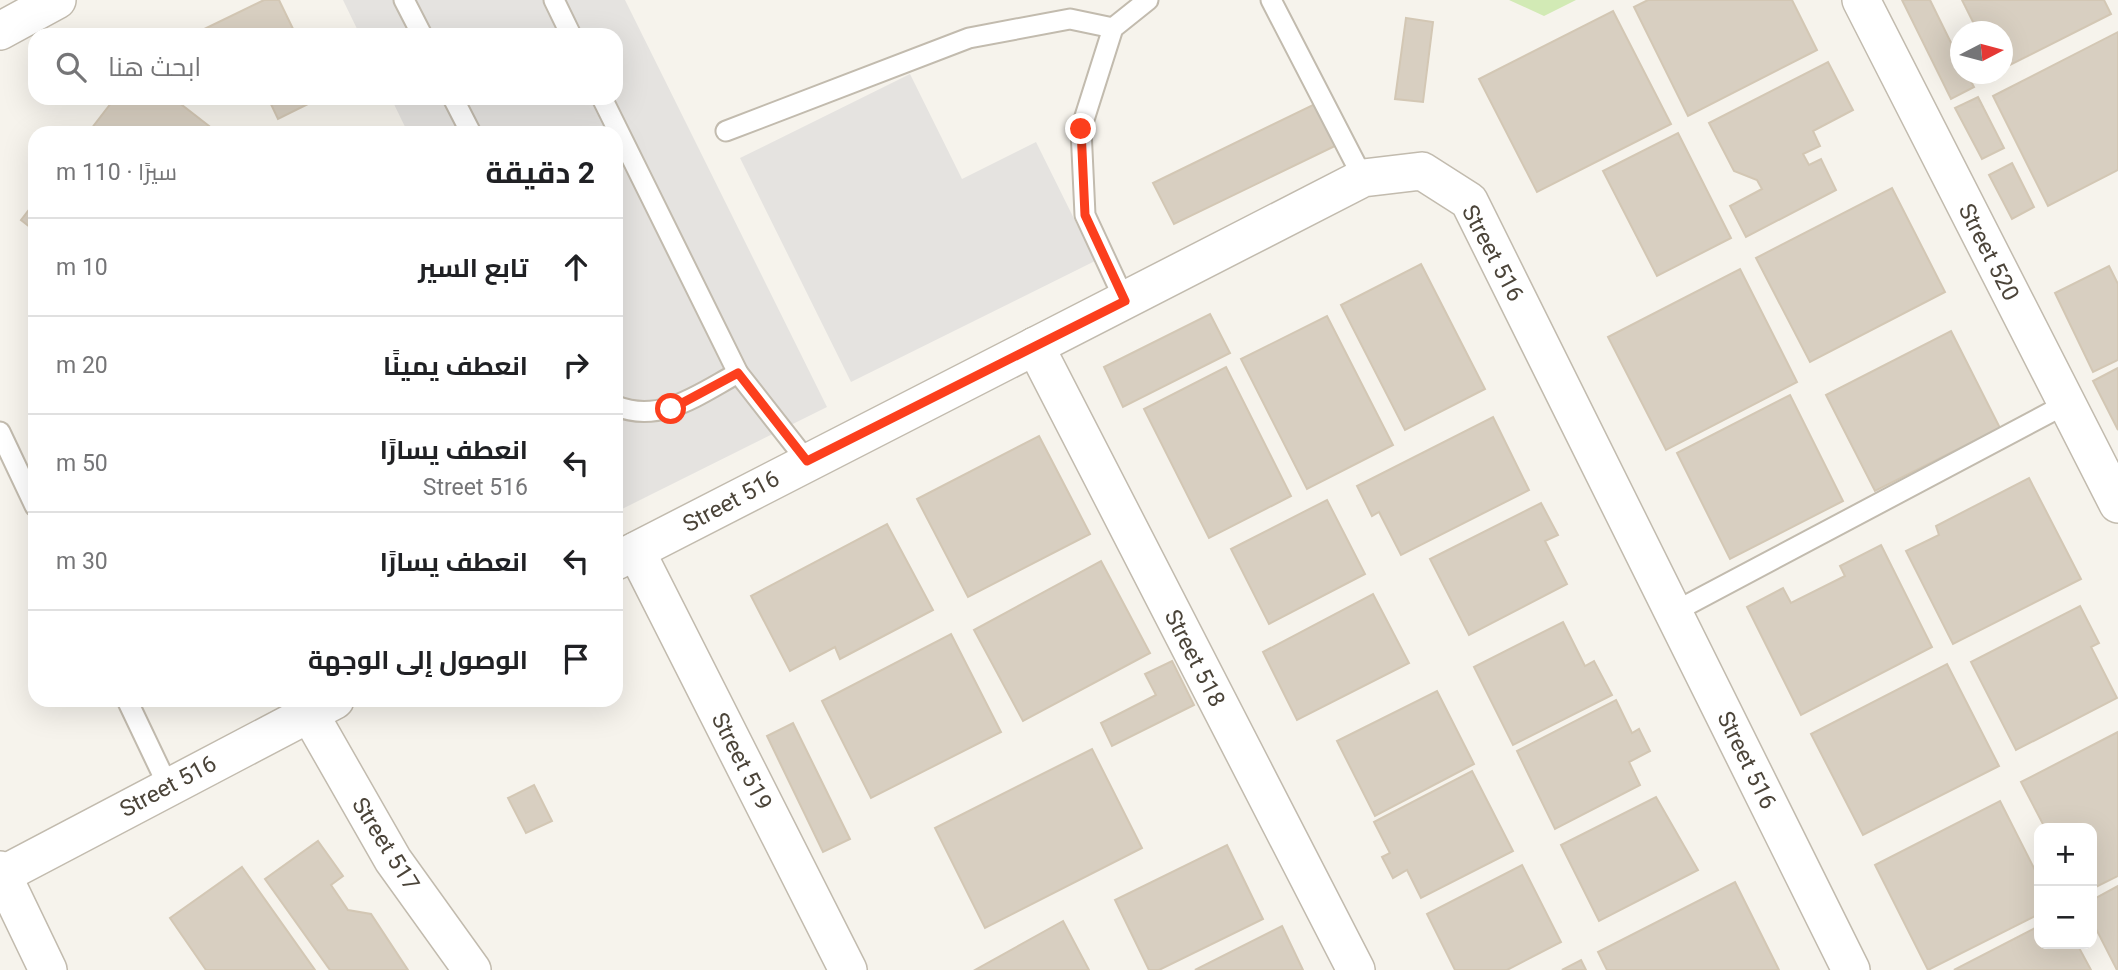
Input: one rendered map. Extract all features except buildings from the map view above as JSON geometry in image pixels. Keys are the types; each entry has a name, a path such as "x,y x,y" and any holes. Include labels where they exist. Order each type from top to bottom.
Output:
{"street":[{"path":"0,31 57,0"},
{"name":"Street 520","path":"1861,0 2118,505"},
{"name":"Street 516","path":"626,556 1363,178 1422,171 1469,201 1851,970"},
{"name":"Street 518","path":"1035,346 1356,970"},
{"name":"Street 519","path":"626,556 848,970"},
{"name":"Street 516","path":"1,872 320,707"},
{"name":"Street 517","path":"322,707 393,860 472,970"},
{"path":"1,872 48,970"}],"lane":[{"path":"404,0 418,28"},
{"path":"554,0 568,28"},
{"path":"1125,301 1085,215 1081,129 1114,28 1148,0"},
{"path":"1271,0 1363,178"},
{"path":"726,131 969,38 1070,19 1114,28"},
{"path":"457,105 467,126"},
{"path":"605,105 616,126"},
{"path":"623,140 738,373 807,461"},
{"path":"623,409 653,413 671,409 738,373"},
{"path":"1674,612 2066,404"},
{"path":"0,432 28,491"},
{"path":"130,707 168,786"}],"green space":[{"path":"1509,0 1576,0 1544,16"}],"shaded area":[{"path":"343,0 625,0 827,407 623,509 623,126 405,126 394,105 623,105 623,28 357,28"},
{"path":"910,74 962,179 1036,142 1095,261 851,382 740,158"}],"route":[{"path":"671,409 738,373 807,461 1125,301 1085,215 1081,129"}]}
